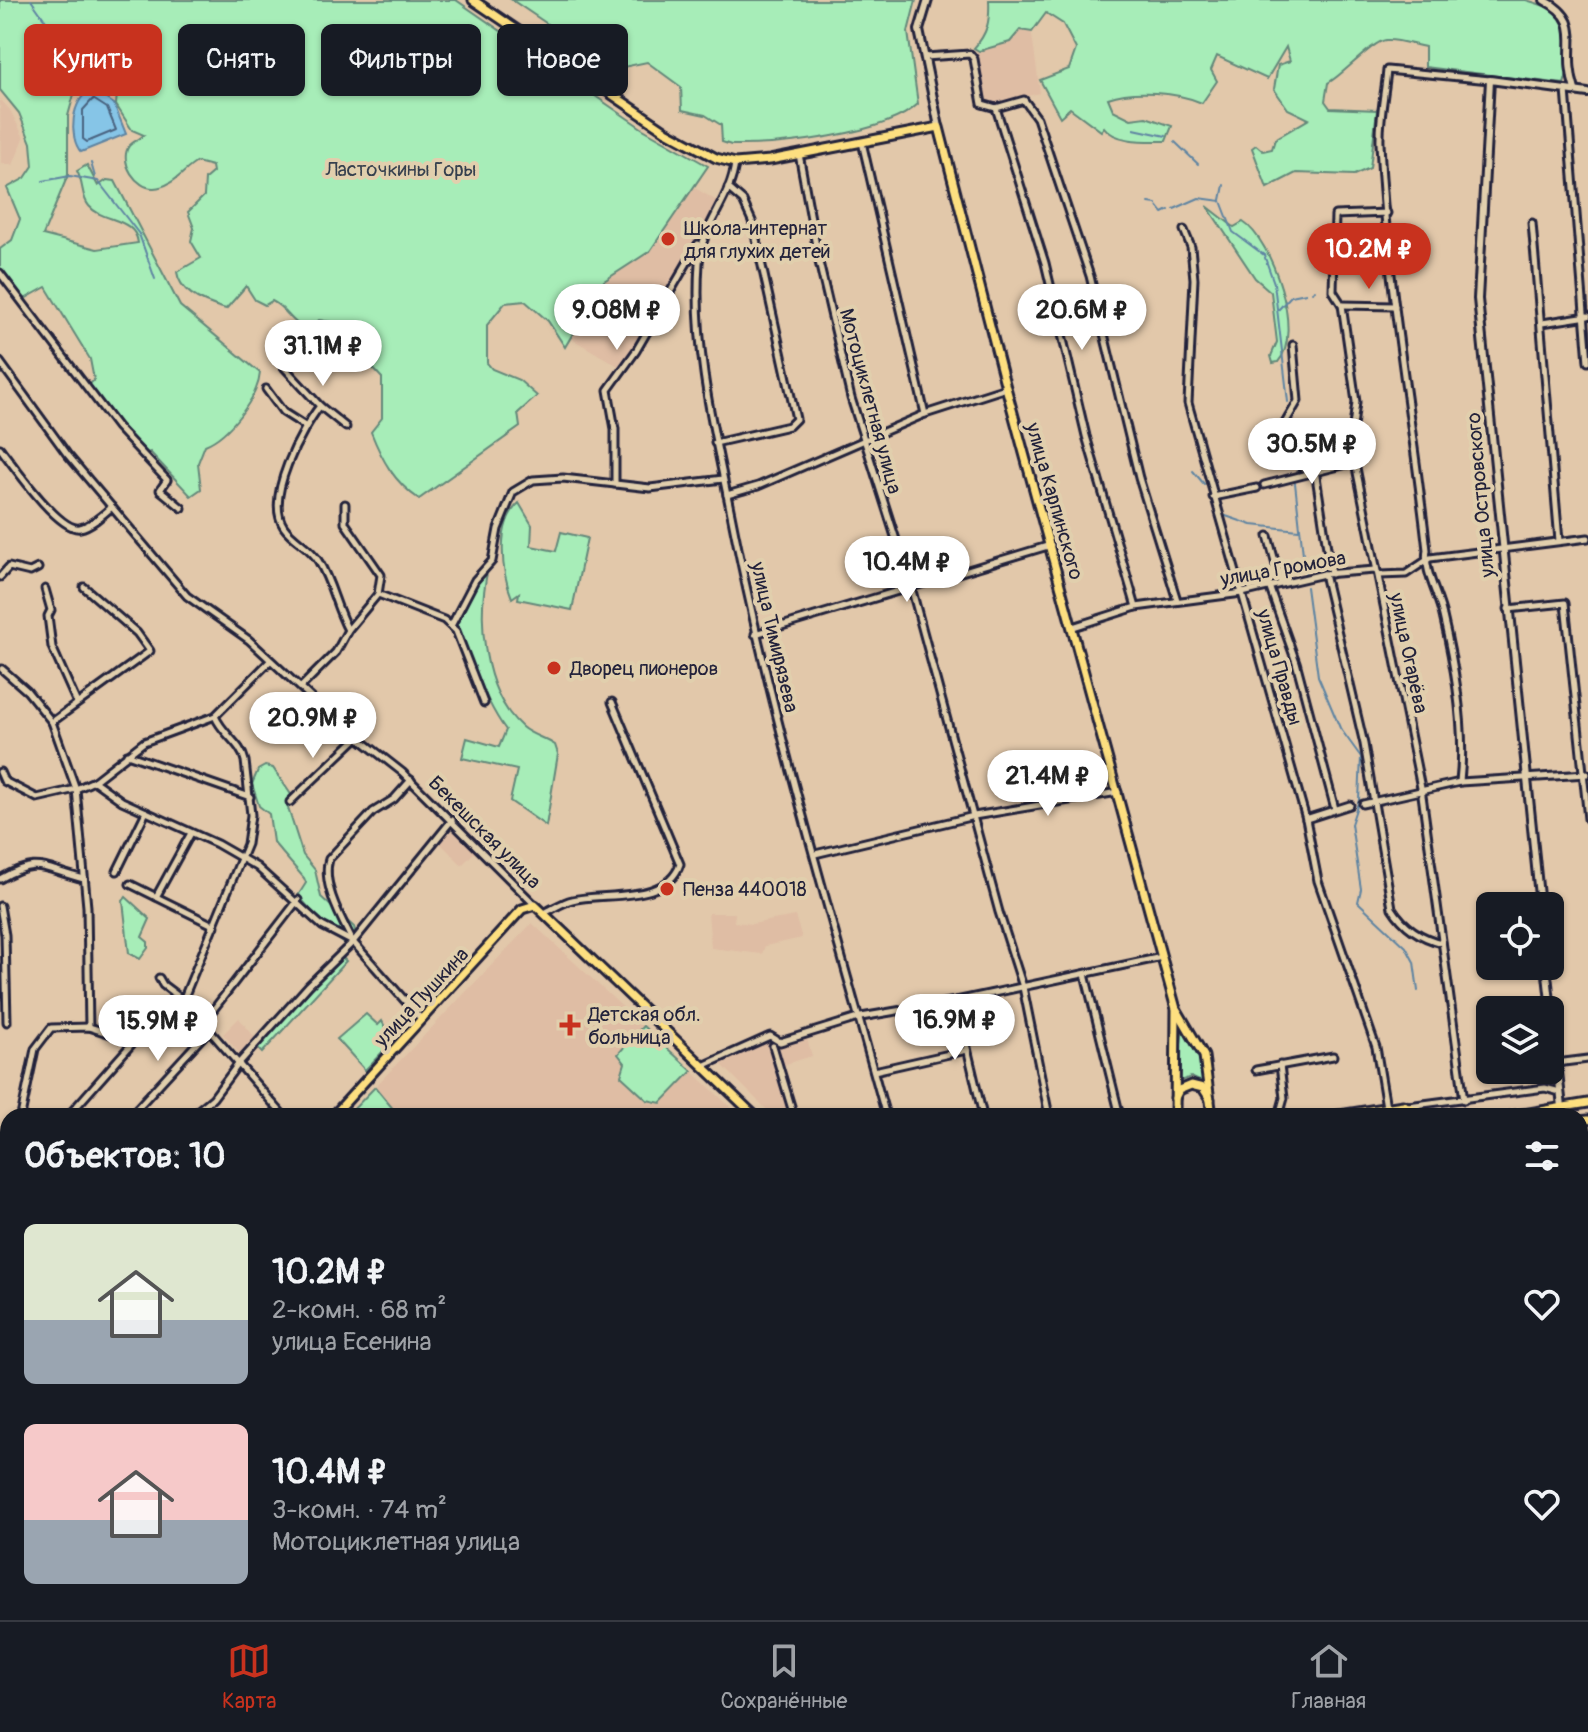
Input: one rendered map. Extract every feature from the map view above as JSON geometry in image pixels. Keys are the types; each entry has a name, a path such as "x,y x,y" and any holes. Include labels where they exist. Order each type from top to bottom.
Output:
{"main road":[{"path":"473,0 666,131 702,153 735,163 770,160 939,127"},
{"name":"улица Карпинского","path":"939,127 1006,388 1176,1009 1175,1108"},
{"name":"Бекешская улица","path":"535,905 747,1108"},
{"name":"улица Пушкина","path":"340,1108 522,909 535,905"},
{"name":"улица Карпинского","path":"1176,1009 1204,1056 1211,1108"},
{"path":"1175,1098 1179,1090 1191,1085 1203,1088 1211,1101"},
{"path":"1387,1108 1409,1108"}],"street":[{"name":"улица Карпинского","path":"928,0 919,30 939,127"},
{"path":"1544,0 1570,8"},
{"path":"1580,48 1570,90 1588,362"},
{"path":"925,57 970,54 974,59 982,104 996,108 1024,100 1037,118 1090,276 1139,478 1177,600"},
{"path":"1460,782 1458,711 1444,619 1425,561 1427,550 1413,425 1395,306 1380,140 1387,70 1588,93"},
{"name":"улица Островского","path":"1490,80 1478,299 1507,609 1538,892"},
{"path":"996,108 1049,278 1086,436 1136,607"},
{"path":"862,142 925,414"},
{"name":"Мотоциклетная улица","path":"799,154 819,262 864,440 911,587 1023,987 1047,1108"},
{"name":"улица Тимирязева","path":"735,163 728,188 701,240 698,294 701,350 715,443 755,634 884,1108"},
{"path":"715,443 789,426 796,419 752,221 743,201 728,188"},
{"name":"улица Огарёва","path":"1387,213 1335,215 1333,291 1342,305 1356,402 1351,443 1421,788 1464,1100"},
{"path":"1532,223 1559,541"},
{"name":"улица Правды","path":"1184,230 1191,247 1194,279 1188,403 1306,819 1318,881 1376,1047 1387,1108"},
{"path":"615,484 615,429 608,390 636,351 701,240"},
{"path":"0,273 117,427 146,454 167,480 160,490 182,508"},
{"path":"1342,305 1395,306"},
{"path":"1542,323 1587,316"},
{"path":"1293,345 1298,401 1285,423 1302,468 1315,470"},
{"name":"Бекешская улица","path":"0,362 112,507 187,596 249,640 357,738 411,780 535,905"},
{"path":"284,367 320,406 346,427"},
{"path":"727,495 758,486 925,414 1006,388"},
{"path":"266,389 283,412 305,426"},
{"path":"320,406 305,426 285,473 280,514 283,526 317,557 348,630"},
{"path":"0,448 46,505 69,527 81,528 112,507"},
{"path":"1264,485 1355,462"},
{"path":"1315,470 1327,574 1374,801 1392,908 1406,926 1428,940 1442,943"},
{"path":"451,626 475,580 492,561 498,529 513,492 533,480 563,478 650,488 723,479"},
{"path":"1213,497 1257,488"},
{"path":"301,687 336,652 348,630 378,594 381,575 345,523 345,504"},
{"path":"1268,536 1281,583"},
{"name":"улица Громова","path":"1073,627 1136,607 1242,593 1327,574 1375,570 1380,575 1400,575 1425,561 1588,538"},
{"path":"755,634 1051,545"},
{"path":"0,577 9,567 30,572 38,568"},
{"path":"1269,586 1296,662 1335,809"},
{"path":"52,722 150,651 137,633 84,587"},
{"path":"45,589 51,610 48,616 52,647 77,703"},
{"path":"378,594 451,626 463,644 484,703"},
{"path":"1507,609 1565,603 1586,774 1588,819"},
{"path":"0,772 4,781 37,798 76,789 94,781 144,742 215,716 270,661"},
{"path":"2,669 27,691 52,722 76,789 87,907 89,1027"},
{"path":"544,913 572,900 656,888 672,878 680,864 612,702"},
{"path":"183,1000 247,844 250,797 243,752 222,733 215,716"},
{"path":"290,802 357,738"},
{"path":"127,754 250,797"},
{"path":"1363,804 1416,793 1421,788 1460,782 1586,774"},
{"path":"411,780 394,799 373,812 329,859 327,866 334,898 353,942 422,1020"},
{"path":"94,781 146,812 241,858 298,900 322,926 353,942"},
{"path":"815,854 974,816 1118,792"},
{"path":"1306,819 1350,805"},
{"path":"117,871 146,812"},
{"path":"201,1108 213,1098 239,1063 309,985 353,942 452,820"},
{"path":"156,897 191,833"},
{"path":"0,879 25,865 34,865 84,879"},
{"path":"130,884 215,926"},
{"path":"203,1024 298,900"},
{"path":"0,906 5,935 7,1022"},
{"path":"703,1066 770,1036 780,1042 861,1017 956,1001 1162,957"},
{"path":"1085,974 1118,1108"},
{"path":"159,978 163,985 183,1000 277,1108"},
{"path":"75,1108 167,1004 183,1000"},
{"path":"956,1001 981,1108"},
{"path":"23,1108 35,1049 51,1028 89,1027 133,1041"},
{"path":"137,1108 209,1030"},
{"path":"773,1046 792,1108"},
{"path":"874,1071 967,1050"},
{"path":"1256,1070 1333,1056"},
{"path":"1564,1062 1588,1059"},
{"path":"1280,1065 1284,1098 1281,1108"},
{"path":"1559,1084 1562,1108"},
{"path":"1403,1106 1545,1088 1560,1092"}],"shaded area":[{"path":"1031,27 1040,93 990,105 983,100 976,49"},
{"path":"0,99 10,110 24,138 13,165 1,164"},
{"name":"Школа-интернат для глухих детей","path":"681,180 719,202 679,275 620,367 572,339 605,283"},
{"path":"453,830 476,851 462,865 438,841"},
{"path":"708,913 735,913 734,922 752,924 795,916 802,938 765,946 762,954 711,948"},
{"path":"532,923 643,1026 619,1053 625,1063 622,1076 661,1103 692,1071 731,1108 355,1108"},
{"path":"239,1018 258,1041 243,1058 223,1034"},
{"path":"805,1032 812,1056 783,1065 795,1108 765,1108 713,1056 771,1034 783,1038"}],"green space":[{"name":"Ласточкины Горы","path":"0,0 456,0 497,28 497,96 595,96 643,129 708,166 650,251 604,281 565,347 548,321 525,301 505,303 487,325 487,363 492,369 519,380 537,396 518,413 520,427 419,499 390,470 371,432 382,418 382,378 358,352 338,344 331,322 319,320 309,329 303,327 272,301 265,305 255,300 246,286 226,309 203,301 189,292 179,280 177,272 201,258 191,241 194,228 188,212 204,196 205,179 213,172 212,166 197,162 161,187 141,184 128,167 126,152 144,135 132,130 116,105 117,96 162,96 162,24 24,24 24,96 74,96 68,116 68,175 43,235 97,249 138,243 131,228 89,206 77,171 87,165 98,186 107,180 115,181 180,306 260,373 254,394 240,415 223,433 205,445 198,463 201,489 191,496 150,452 146,454 117,427 87,387 94,380 90,359 46,287 21,301 0,273 0,249 12,240 20,219 7,188 25,178 33,166 31,143 19,113 0,90"},
{"path":"512,0 916,0 908,32 918,104 903,115 857,131 802,141 731,145 722,142 721,125 705,115 682,110 681,87 647,62 628,66 628,24 547,24"},
{"path":"989,0 1526,0 1560,13 1574,28 1575,38 1564,84 1425,67 1425,47 1395,40 1380,42 1328,83 1325,101 1330,108 1377,110 1370,168 1354,175 1296,173 1267,188 1252,148 1256,145 1263,151 1272,149 1275,139 1309,119 1288,109 1274,89 1278,65 1290,61 1286,47 1267,79 1217,56 1211,70 1217,81 1202,103 1181,96 1155,93 1130,93 1108,98 1113,110 1131,119 1146,117 1172,126 1166,141 1132,140 1116,136 1104,127 1101,131 1070,108 1060,117 1040,80 1069,69 1076,49 1063,24 1046,13 1032,32 1020,30 1010,42 979,51 974,48 987,26"},
{"path":"1207,206 1234,227 1243,222 1254,232 1274,267 1288,330 1285,348 1278,362 1273,363 1271,356 1277,342 1271,292 1255,278"},
{"path":"519,503 532,525 531,546 556,551 561,532 587,538 572,610 518,599 519,593 512,598 505,575 503,548 507,523"},
{"path":"488,568 483,631 498,694 522,727 555,745 558,754 546,826 510,801 517,770 462,758 467,738 499,747 506,730 491,705 454,624 477,581"},
{"path":"265,766 273,768 292,796 287,805 303,855 315,870 321,897 354,927 356,934 346,945 302,900 299,894 306,883 304,878 273,842 269,814 259,806 252,784 258,770"},
{"path":"126,897 150,919 142,937 148,942 148,948 140,959 129,953 123,901"},
{"path":"342,957 346,961 262,1053 256,1047"},
{"path":"366,1014 378,1025 382,1021 392,1042 365,1070 337,1039"},
{"path":"643,1026 692,1071 661,1103 647,1100 621,1076 625,1063 618,1054"},
{"path":"1183,1026 1197,1052 1206,1084 1191,1077 1177,1082"},
{"path":"375,1087 392,1108 355,1108"}],"water":[{"path":"84,96 101,96 114,104 126,134 81,152 73,128"}],"waterway":[{"path":"31,0 48,24"},
{"path":"1134,129 1166,136"},
{"path":"1175,142 1198,164"},
{"path":"91,163 95,177"},
{"path":"43,181 70,176 98,181 139,234 155,279"},
{"path":"1221,200 1224,185"},
{"path":"1174,209 1199,198 1221,201 1233,232 1264,255 1274,283 1288,402"},
{"path":"1149,203 1156,204 1163,213 1169,210"},
{"path":"1278,310 1291,296 1306,293"},
{"path":"1297,474 1298,469"},
{"path":"1193,471 1204,484"},
{"path":"1295,483 1305,572"},
{"path":"1220,514 1252,525 1299,530"},
{"path":"1306,587 1318,676 1340,728 1361,757 1359,800 1351,824 1361,889 1358,902 1406,947 1414,962 1418,991"}],"place":[{"name":"Школа-интернат для глухих детей","path":"668,239"},
{"name":"Дворец пионеров","path":"554,668"},
{"name":"Пенза 440018","path":"667,889"},
{"name":"Детская обл. больница","path":"570,1025"}]}
